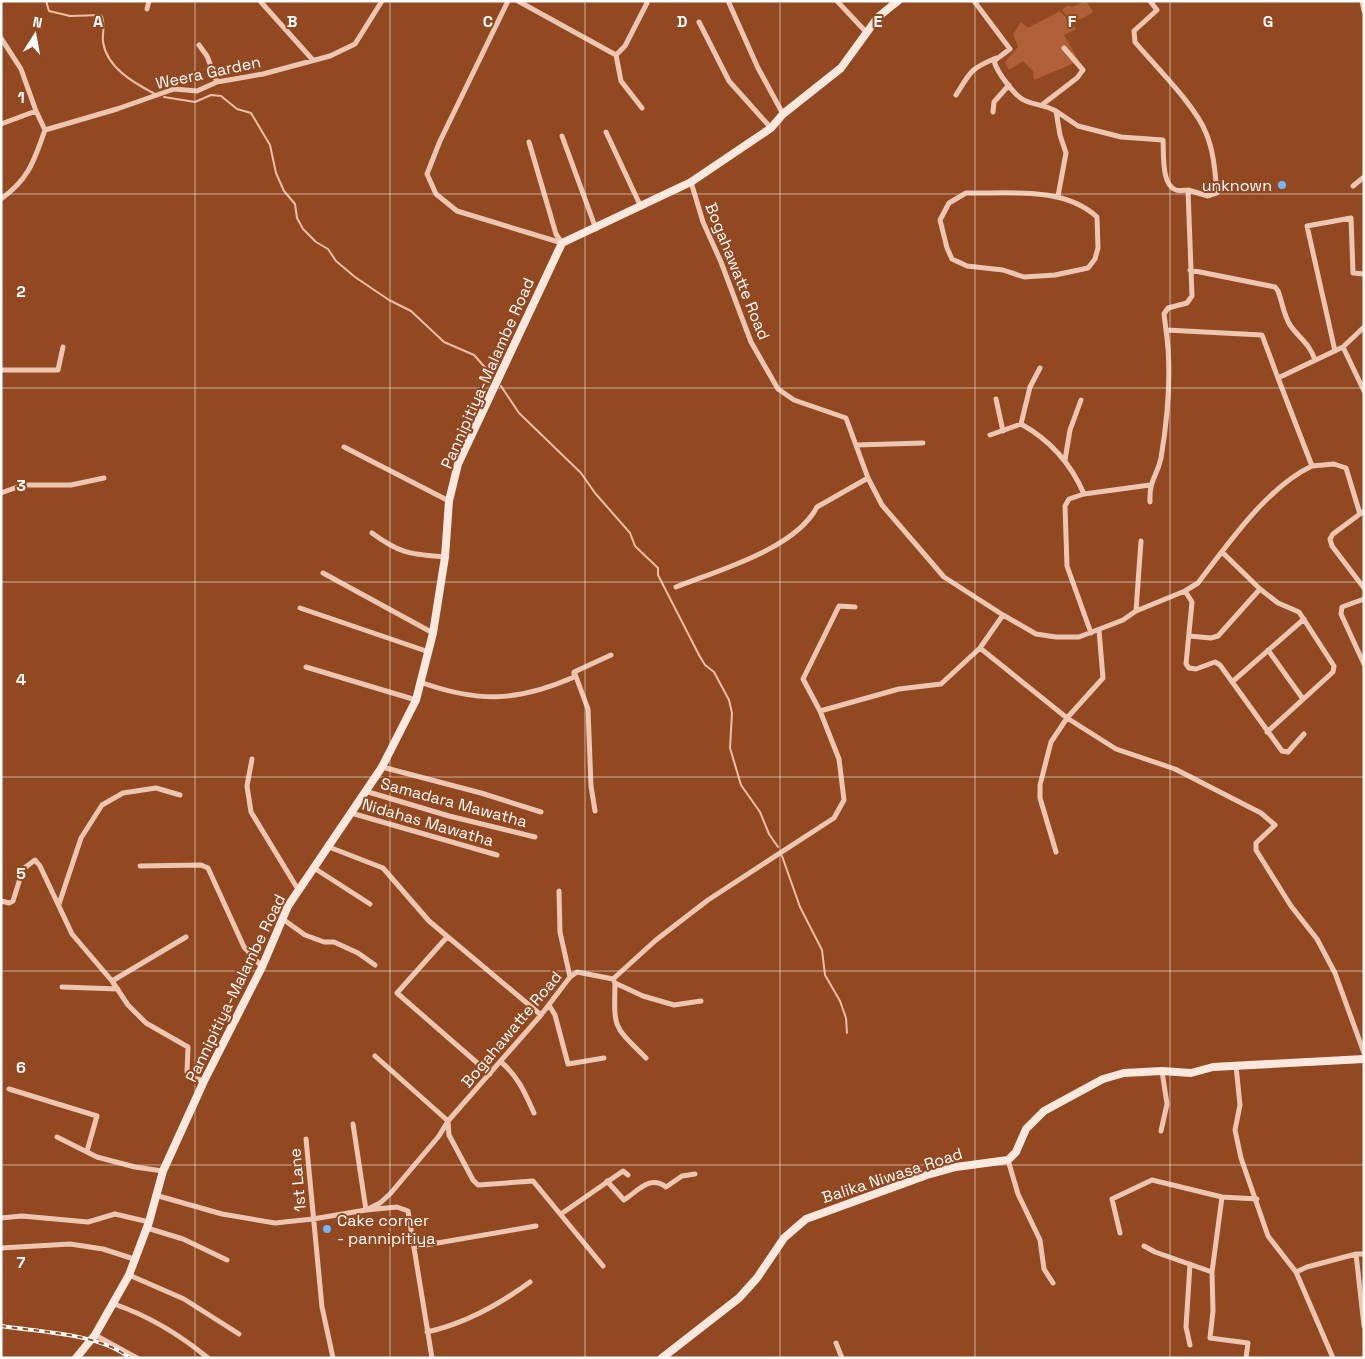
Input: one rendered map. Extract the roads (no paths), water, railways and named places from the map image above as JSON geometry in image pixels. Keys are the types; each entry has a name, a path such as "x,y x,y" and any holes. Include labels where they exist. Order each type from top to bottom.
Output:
{"street":[{"path":"147,9 149,1"},
{"path":"260,1 312,59"},
{"name":"Weera Garden","path":"45,130 118,109 174,89 197,91 218,82 263,74 312,59 330,56 354,44 382,1"},
{"path":"509,1 440,141 427,174 436,194 457,211 562,243 596,229 691,182 771,128 783,114 841,68 878,17 898,1"},
{"path":"518,1 616,55"},
{"path":"837,1 867,33"},
{"path":"956,95 965,77 973,69 1010,49 974,1"},
{"path":"998,57 994,62 999,76 1025,101 1043,104 1078,126 1121,137 1163,140 1166,176 1170,185 1176,190 1188,190 1208,196 1217,193 1212,152 1205,130 1181,96 1135,42 1134,31 1157,10 1150,1"},
{"path":"1362,1 1364,11"},
{"path":"729,3 758,68 783,114"},
{"path":"616,55 625,46 647,4"},
{"path":"699,22 729,81 771,128"},
{"path":"1,38 22,69 36,111 45,130 32,168 13,191 1,199"},
{"path":"199,45 207,56 218,82"},
{"path":"1043,104 1077,78 1083,70 1064,48"},
{"path":"616,55 621,81 642,108"},
{"path":"993,112 994,102 1009,85"},
{"path":"1,124 36,111"},
{"path":"1056,111 1060,136 1066,153 1058,196"},
{"path":"606,132 641,207"},
{"path":"562,136 596,229"},
{"path":"529,142 556,234 562,243"},
{"path":"1353,186 1364,178"},
{"name":"Bogahawatte Road","path":"691,182 703,222 751,342 778,389 794,400 846,418 868,478 882,506 944,577 1003,616 1036,634 1079,637 1123,620 1136,611 1185,591 1198,583 1256,510 1302,471 1312,466"},
{"path":"1150,502 1150,485 1160,460 1168,396 1170,358 1164,314 1168,308 1187,303 1192,296 1188,190"},
{"path":"966,193 1058,196 1084,206 1097,218 1098,248 1095,259 1088,268 1055,275 1024,277 1003,270 967,266 952,258 946,248 940,220 949,203 966,193"},
{"path":"1335,350 1307,226 1352,218 1353,273 1364,274"},
{"name":"Pannipitiya-Malambe Road","path":"76,1358 95,1335 129,1275 148,1225 163,1171 204,1081 262,967 284,920 288,906 382,767 416,700 433,633 445,557 449,501 458,464 562,243"},
{"path":"1190,270 1275,287 1289,324 1312,350 1315,360"},
{"path":"1278,378 1343,347 1364,327"},
{"path":"1166,330 1262,335 1312,466 1334,464 1346,468 1362,512 1333,534 1330,539 1332,546 1364,588"},
{"path":"1,370 58,370 63,347"},
{"path":"1343,347 1364,391"},
{"path":"1021,424 1030,387 1040,368"},
{"path":"996,399 1003,431"},
{"path":"1065,460 1070,430 1081,400"},
{"path":"990,435 1021,424 1034,431 1074,471 1084,494"},
{"path":"856,445 923,443"},
{"path":"344,447 449,501"},
{"path":"1,493 23,485 71,485 104,478"},
{"path":"676,587 776,547 813,515 817,506 868,478"},
{"path":"1091,632 1067,566 1065,506 1069,499 1084,494 1150,485"},
{"path":"372,533 392,548 408,554 445,557"},
{"path":"1136,611 1141,541"},
{"path":"1222,552 1260,589 1278,603 1299,612 1334,666 1333,672 1267,732"},
{"path":"323,574 433,633"},
{"path":"1189,636 1211,638 1218,636 1260,589"},
{"path":"1185,591 1192,602 1186,664 1189,668 1196,669 1215,662 1220,665 1282,751 1288,752 1304,734"},
{"path":"1364,600 1342,607 1341,614 1364,664"},
{"path":"646,1058 617,1029 614,1016 614,981 656,940 708,900 834,818 844,800 838,759 820,711 803,679 839,606 855,607"},
{"path":"300,608 429,652"},
{"path":"820,711 899,689 941,684 980,648 1003,616"},
{"path":"1232,682 1304,620"},
{"path":"1056,852 1040,798 1040,785 1051,742 1067,718 1103,678 1099,630"},
{"path":"980,648 1067,718 1116,749 1175,770 1261,813 1275,825 1256,843 1256,850 1291,906 1317,939 1335,973 1364,1053"},
{"path":"1268,650 1303,699"},
{"path":"574,672 611,655"},
{"path":"306,667 416,700"},
{"path":"420,682 450,693 482,698 513,696 563,682 574,677 574,672"},
{"path":"574,672 588,709 591,786 595,811"},
{"path":"252,759 246,786 251,812 299,891"},
{"path":"382,767 481,793 541,812"},
{"path":"59,904 81,838 102,805 123,793 156,788 180,795"},
{"name":"Samadara Mawatha","path":"365,791 449,816 535,837"},
{"name":"Nidahas Mawatha","path":"351,812 497,855"},
{"path":"328,847 383,868 429,921 541,1015"},
{"path":"1,901 13,901 23,869 35,860 40,866 72,934 112,981 128,1005 146,1023 188,1047 187,1072 190,1077 204,1081"},
{"path":"140,866 201,865 208,868 244,947 262,967"},
{"path":"314,868 370,904"},
{"path":"559,890 560,932 570,977"},
{"path":"284,920 305,935 324,942 334,942 358,953 375,965"},
{"path":"112,981 186,937"},
{"path":"447,937 398,993 490,1074"},
{"name":"Bogahawatte Road","path":"155,1195 222,1214 275,1223 314,1219 366,1210 380,1203 390,1194 439,1136 448,1121 541,1015 570,977 577,972 614,981 643,996 674,1004 701,1001"},
{"path":"62,987 118,989"},
{"path":"549,1005 555,1015 568,1064 604,1058"},
{"path":"375,1056 448,1121 449,1135 473,1180 478,1185 533,1181 603,1266"},
{"path":"1053,1283 1044,1269 1040,1240 1018,1194 1008,1160 1016,1152 1030,1124 1044,1111 1104,1079 1124,1073 1162,1071 1190,1073 1213,1067 1364,1059"},
{"path":"501,1062 511,1070 522,1086 534,1113"},
{"path":"1236,1066 1240,1105 1235,1130 1241,1158 1268,1236 1296,1272 1333,1358"},
{"path":"1161,1131 1167,1104 1162,1071"},
{"path":"9,1089 97,1116 87,1151"},
{"path":"353,1124 366,1210 397,1207 408,1211 432,1358"},
{"path":"57,1137 97,1157 135,1167 163,1171"},
{"name":"1st Lane","path":"306,1139 322,1307 333,1358"},
{"name":"Balika Niwasa Road","path":"662,1358 739,1298 758,1278 784,1238 806,1219 927,1175 956,1167 1008,1160"},
{"path":"561,1214 623,1171 628,1175"},
{"path":"607,1182 624,1200 652,1181 658,1181 666,1187 682,1176 695,1174"},
{"path":"1120,1233 1112,1199 1152,1180 1222,1197 1256,1199"},
{"path":"1222,1197 1212,1272 1213,1311 1210,1338 1248,1343 1246,1358"},
{"path":"1,1218 22,1216 88,1222 115,1214 183,1239 227,1260"},
{"path":"414,1247 488,1236 536,1226"},
{"path":"1,1248 70,1244 134,1258"},
{"path":"1144,1246 1212,1272"},
{"path":"1296,1272 1307,1267 1356,1254 1364,1254"},
{"path":"1356,1254 1364,1326"},
{"path":"1190,1264 1186,1328 1190,1345"},
{"path":"129,1275 184,1299 238,1334"},
{"path":"427,1332 437,1330 489,1308 505,1300 530,1282"},
{"path":"114,1304 145,1315 191,1344 208,1358"},
{"path":"95,1335 137,1358"},
{"path":"836,1343 842,1358"}],"waterway":[{"path":"46,1 49,11 70,16 101,15 104,25 103,42 110,60 130,80 155,94"},
{"path":"164,97 195,102 211,95 221,96 237,109 251,113 270,145 276,173 284,191 295,204 297,218 303,229 316,242 328,249 336,261 355,277 389,300 411,311 444,342 474,355 491,374"},
{"path":"501,386 519,413 581,473 595,493 630,533 635,546 658,568 658,575 699,655 705,665 714,672 729,700 732,713 730,748 741,785 760,812 769,834 778,847"},
{"path":"782,856 800,907 822,950 825,975 840,1001 846,1018 847,1033"}],"railway":[{"path":"1,1326 85,1338 102,1343 130,1358"}],"place":[{"name":"unknown","path":"1282,185"},
{"name":"Cake corner - pannipitiya","path":"327,1229"}]}
